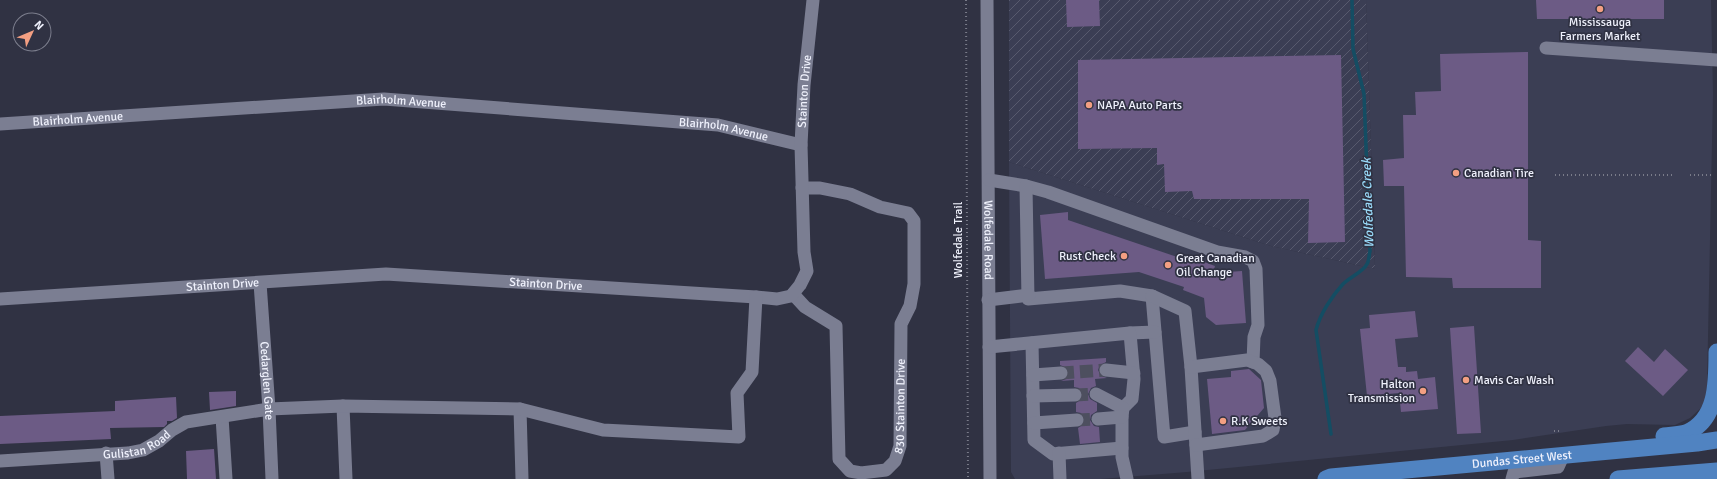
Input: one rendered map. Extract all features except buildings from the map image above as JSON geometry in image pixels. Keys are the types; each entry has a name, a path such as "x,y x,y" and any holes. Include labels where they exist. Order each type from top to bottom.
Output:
{"main road":[{"path":"1640,448 1651,438 1684,433 1699,426 1711,412 1715,404 1717,352"},
{"name":"Dundas Street West","path":"1326,479 1339,476 1564,456 1717,440"},
{"path":"1618,479 1717,471"}],"street":[{"name":"Stainton Drive","path":"0,299 386,274 778,299 790,296 800,285 807,271 804,252 801,145 804,85 813,0"},
{"name":"Wolfedale Road","path":"987,0 990,479"},
{"path":"1546,48 1717,60"},
{"name":"Blairholm Avenue","path":"0,124 384,99 718,125 801,145"},
{"path":"989,180 1026,186 1217,252 1245,257 1253,261 1256,269 1258,325 1254,337 1253,362"},
{"path":"1026,186 1028,299 1120,291 1152,296 1185,310 1191,367 1198,479"},
{"name":"830 Stainton Drive","path":"793,294 804,307 836,326 839,459 850,471 861,473 886,470 895,461 900,446 901,324 910,306 914,284 914,221 908,213 880,207 850,194 820,188 802,188"},
{"name":"Cedarglen Gate","path":"260,283 269,409 272,479"},
{"path":"988,300 1028,295"},
{"path":"1152,296 1164,437 1195,432"},
{"name":"Gulistan Road","path":"0,461 128,453 143,450 186,422 269,409 343,406 520,410 604,430 739,438 737,393 752,372 756,297"},
{"path":"989,347 1130,333 1155,332"},
{"path":"1127,479 1122,457 1122,448 1123,412 1132,399 1134,373 1130,333"},
{"path":"1032,343 1034,440 1053,454 1122,448"},
{"path":"1191,367 1247,360 1258,364 1266,371 1270,381 1275,418 1273,430 1263,436 1196,445"},
{"path":"1106,370 1134,373"},
{"path":"1033,375 1061,372"},
{"path":"1096,394 1123,412"},
{"path":"1033,396 1075,395"},
{"path":"343,406 346,479"},
{"path":"520,410 522,479"},
{"path":"1098,419 1123,412"},
{"path":"222,417 226,479"},
{"path":"1034,423 1077,420"},
{"path":"1059,453 1060,479"},
{"path":"106,454 108,479"},
{"path":"1512,479 1514,472 1558,467 1564,456"}],"path":[{"name":"Wolfedale Trail","path":"966,0 968,479"},
{"path":"1555,175 1674,175"},
{"path":"1690,175 1714,175"},
{"path":"1554,432 1560,431"}],"shaded area":[{"path":"1009,0 1366,0 1375,269 1271,246 1009,162"},
{"path":"1366,0 1711,0 1713,94 1707,386 1705,401 1701,408 1690,418 1675,425 1627,424 1606,426 1513,440 1187,472 1101,479 1015,479 1011,472 1009,162 1271,246 1375,269"}],"waterway":[{"name":"Wolfedale Creek","path":"1331,434 1316,330 1323,312 1335,294 1343,284 1365,267 1370,251 1364,94 1353,49 1352,0"}],"tunnel":[{"path":"1061,373 1106,370"},
{"path":"1075,395 1096,394"},
{"path":"1077,420 1098,419"}],"place":[{"name":"Mississauga Farmers Market","path":"1600,9"},
{"name":"NAPA Auto Parts","path":"1089,105"},
{"name":"Canadian Tire","path":"1456,173"},
{"name":"Rust Check","path":"1124,256"},
{"name":"Great Canadian Oil Change","path":"1168,265"},
{"name":"Mavis Car Wash","path":"1466,380"},
{"name":"Halton Transmission","path":"1423,391"},
{"name":"R.K Sweets","path":"1223,421"}]}
